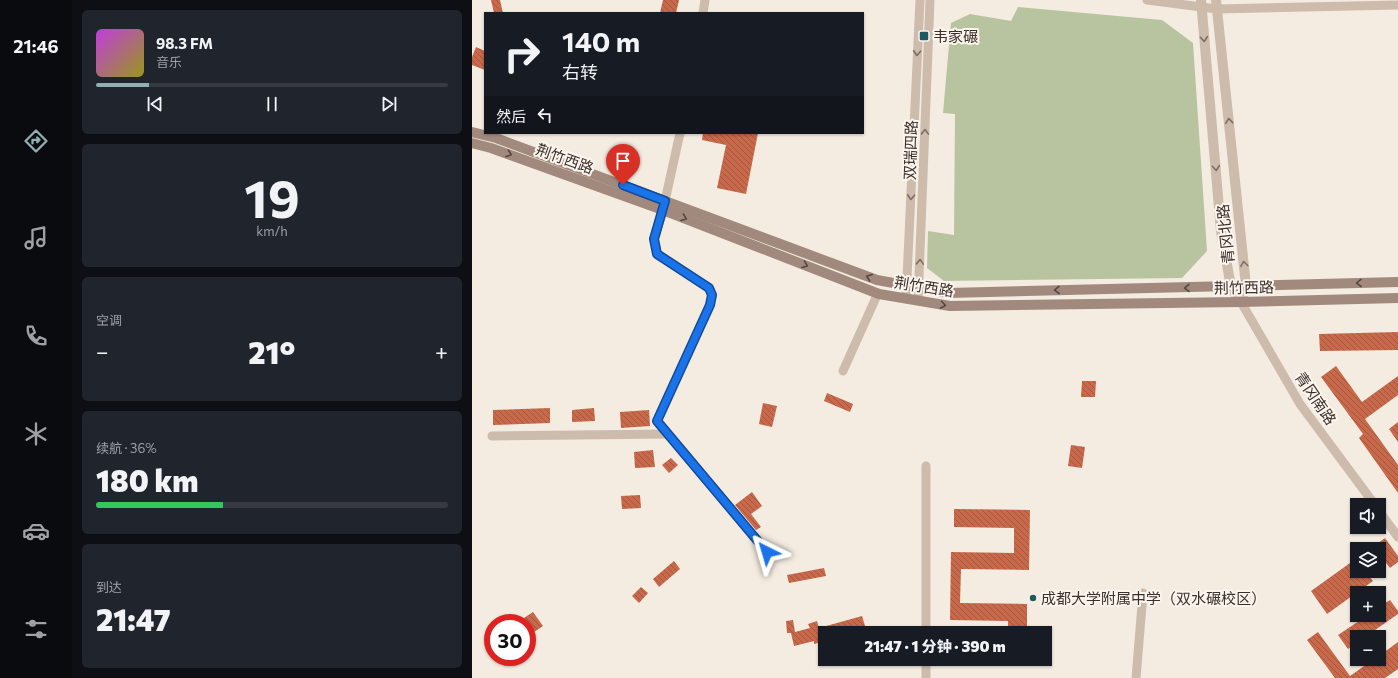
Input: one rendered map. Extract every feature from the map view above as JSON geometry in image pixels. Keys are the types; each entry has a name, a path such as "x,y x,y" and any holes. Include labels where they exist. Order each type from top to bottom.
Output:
{"main road":[{"name":"荆竹西路","path":"472,132 496,138 878,293 906,299 950,306 1398,298"},
{"name":"荆竹西路","path":"472,143 664,205 877,280 948,293 1398,282"}],"street":[{"path":"703,12 705,0"},
{"name":"双瑞四路","path":"906,299 920,0"},
{"name":"双瑞四路","path":"918,301 930,0"},
{"path":"1147,0 1217,4 1398,6"},
{"name":"青冈北路","path":"1201,3 1221,231 1231,287 1241,302"},
{"name":"青冈北路","path":"1217,4 1246,286 1241,302"},
{"path":"680,134 664,205 654,239 657,254 709,288 712,295 710,305 657,421 767,552"},
{"path":"844,371 878,293"},
{"name":"青冈南路","path":"1241,302 1300,404 1370,498"},
{"path":"492,436 668,434"},
{"path":"926,466 926,626"},
{"path":"1386,521 1398,537"},
{"path":"1136,678 1143,593"},
{"path":"926,666 926,678"}],"green space":[{"path":"1018,7 1162,20 1193,43 1207,251 1182,278 944,281 927,268 928,231 954,235 955,114 943,113 951,23 970,14 1011,21"}],"building":[{"path":"491,0 500,0 503,12 494,12"},
{"path":"663,0 679,0 676,12 660,12"},
{"path":"476,47 484,51 484,70 472,65 472,57"},
{"path":"703,134 758,134 746,194 717,188 726,145 702,140"},
{"path":"1398,332 1398,350 1320,351 1319,334"},
{"path":"1336,366 1362,402 1398,376 1398,395 1365,419 1398,465 1398,493 1359,438 1363,434 1321,377"},
{"path":"1082,381 1096,381 1095,397 1081,397"},
{"path":"827,393 853,404 850,412 824,401"},
{"path":"763,403 777,406 772,427 759,424"},
{"path":"550,408 550,423 493,425 493,410"},
{"path":"594,408 595,421 572,422 572,410"},
{"path":"649,410 650,426 621,428 620,412"},
{"path":"1398,422 1398,442 1389,429"},
{"path":"1071,445 1085,447 1082,468 1068,466"},
{"path":"653,450 655,467 635,468 634,452"},
{"path":"671,458 678,465 669,473 662,465"},
{"path":"752,492 762,506 751,514 761,527 756,530 735,505"},
{"path":"640,495 641,508 622,509 621,496"},
{"path":"954,509 1030,510 1029,570 961,569 960,603 1027,604 1027,626 1008,626 1008,621 950,620 951,552 1014,553 1014,528 954,527"},
{"path":"1385,538 1398,556 1398,562 1390,568 1386,563 1386,542 1380,542"},
{"path":"674,561 680,569 659,587 653,579"},
{"path":"1350,563 1350,578 1371,578 1373,581 1366,586 1350,586 1350,598 1327,614 1311,591"},
{"path":"824,568 826,576 789,583 787,575"},
{"path":"641,587 648,593 639,603 632,596"},
{"path":"1390,600 1398,611 1398,614 1375,630 1350,630 1350,647 1348,649 1338,635 1358,622 1386,622 1386,603"},
{"path":"536,616 543,626 536,631"},
{"path":"862,616 865,626 826,626"},
{"path":"793,620 795,632 810,628 808,624 817,621 818,643 814,644 814,641 794,646 791,633 787,633 786,621"},
{"path":"1318,632 1350,676 1364,666 1386,666 1386,651 1398,642 1398,669 1385,678 1335,678 1307,640"}],"place":[{"name":"韦家碾","path":"924,36"},
{"name":"成都大学附属中学（双水碾校区）","path":"1033,598"}],"route":[{"path":"623,185 665,201 654,239 657,254 709,288 712,295 710,305 657,421 767,552"}]}
